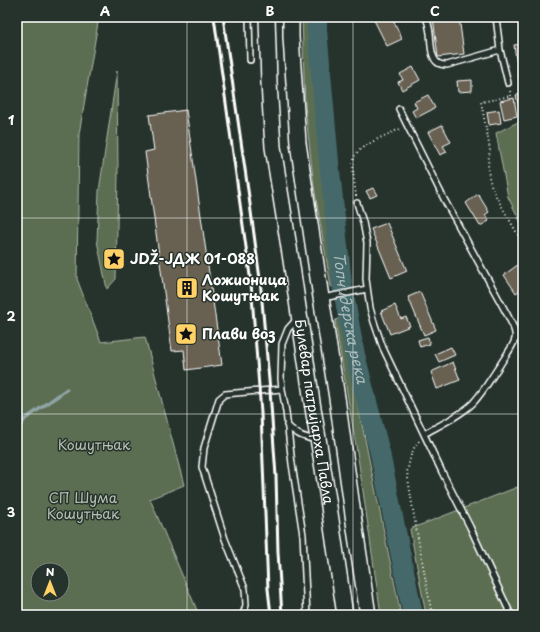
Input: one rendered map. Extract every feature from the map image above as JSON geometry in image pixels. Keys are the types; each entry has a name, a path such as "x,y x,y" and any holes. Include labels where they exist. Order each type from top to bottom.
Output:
{"main road":[{"name":"Булевар патријарха Павла","path":"267,17 268,83 273,148 345,615"},
{"name":"Булевар патријарха Павла","path":"291,17 298,143 324,298 368,615"}],"lane":[{"path":"249,17 250,60"},
{"path":"426,17 436,63 447,64 500,50"},
{"path":"496,17 500,50 508,83"},
{"path":"398,109 445,201 514,328 515,339 493,377 472,404 457,415 424,434"},
{"path":"357,203 363,222 367,243 367,289 370,308 383,348 511,615"},
{"path":"324,298 367,289"},
{"path":"299,316 288,329 282,344 281,379 303,535 307,615"},
{"path":"515,339 523,339"},
{"path":"243,615 246,605 245,589 225,539 202,467 204,448 219,399 225,394 282,389"},
{"path":"288,425 292,430 303,437 318,441"}],"path":[{"path":"508,83 511,96 481,102 490,149 488,171 491,185 523,244"},
{"path":"357,203 354,183 354,167 357,152 375,140 407,126"},
{"path":"424,434 415,446 407,472 432,615"}],"green space":[{"name":"Кошутњак","path":"17,17 99,17 79,134 77,279 101,342 145,337 184,485 150,499 199,615 17,615"},
{"path":"302,17 313,17 338,285 331,287 314,187 305,106"},
{"path":"117,71 118,174 116,279 107,289 97,241 99,191"},
{"path":"523,117 523,227 508,197 496,133 518,122"},
{"path":"340,317 401,615 381,615 359,464 335,321"},
{"path":"523,485 523,615 426,615 410,529"}],"building":[{"path":"380,17 392,17 402,39 387,46 374,20"},
{"path":"433,17 459,17 464,54 438,57"},
{"path":"523,44 523,79 519,79 514,45"},
{"path":"413,67 420,80 402,90 398,82 403,80 400,74"},
{"path":"472,80 472,91 458,92 457,81"},
{"path":"523,94 523,107 519,108 516,95"},
{"path":"428,95 435,108 416,118 412,111 417,108 414,102"},
{"path":"514,98 517,116 504,119 500,101"},
{"name":"Ложионица Кошутњак","path":"186,110 222,365 186,370 184,350 172,351 145,152 154,150 149,115"},
{"path":"499,110 501,123 489,125 487,112"},
{"path":"442,125 451,142 443,146 447,152 440,155 428,132"},
{"path":"373,188 377,195 370,198 366,191"},
{"path":"478,194 489,212 485,215 489,221 480,226 466,203"},
{"path":"387,223 407,271 391,278 371,229"},
{"path":"519,264 523,269 523,288 516,293 504,275"},
{"path":"420,292 436,330 424,335 408,297"},
{"path":"395,305 401,319 406,317 410,326 390,334 381,311"},
{"path":"428,337 430,344 420,347 418,340"},
{"path":"451,347 455,355 439,362 435,354"},
{"path":"453,362 460,380 437,389 431,372"}],"waterway":[{"name":"Топчидерска река","path":"317,17 329,162 342,284 355,355 380,453 413,615"},
{"path":"17,431 25,419 67,389"}],"railway":[{"path":"214,17 251,283 261,413 268,589 271,615"},
{"path":"223,17 260,279 276,476 278,552 282,615"}],"place":[{"name":"JDŽ-JДЖ 01-088","path":"114,259"},
{"name":"Ложионица Кошутњак","path":"187,288"},
{"name":"Плави воз","path":"186,334"}],"park label":[{"name":"СП Шума Кошутњак","path":"83,506"}]}
